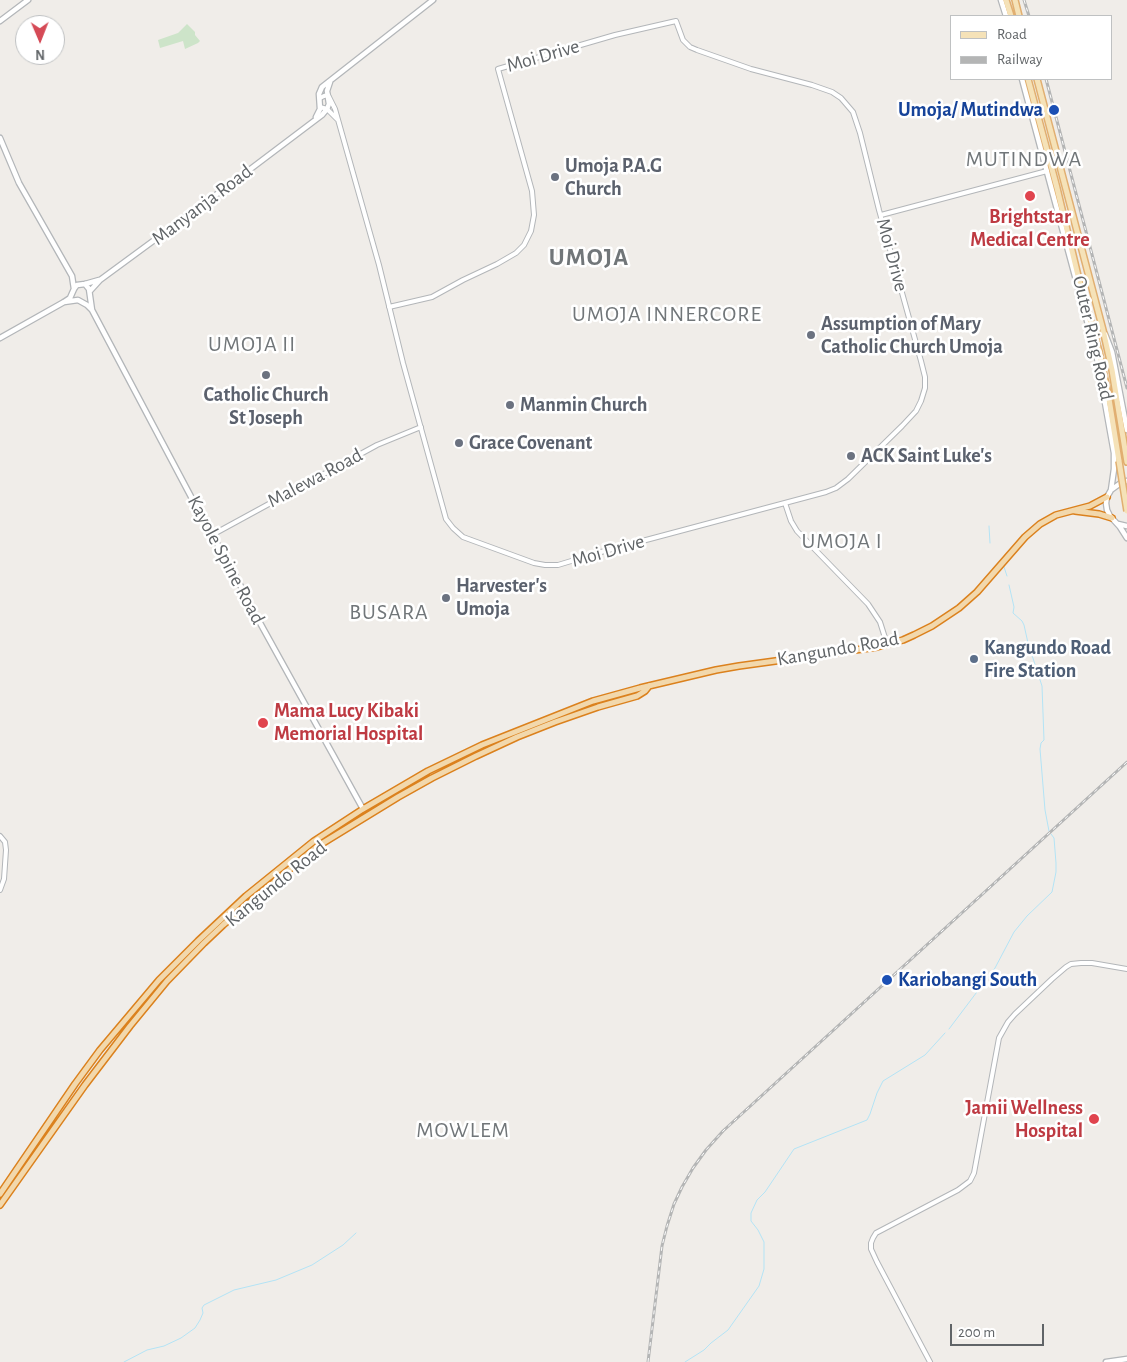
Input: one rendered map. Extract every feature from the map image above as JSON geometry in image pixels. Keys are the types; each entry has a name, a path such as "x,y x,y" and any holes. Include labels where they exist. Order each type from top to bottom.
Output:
{"highway":[{"name":"Kangundo Road","path":"0,1194 100,1050 173,965 239,903 314,841 363,809 420,776 482,745 586,704 649,686 740,666 903,640 926,629 959,608 977,592 1025,537 1040,524 1056,515 1095,504 1107,497"},
{"path":"1072,510 1112,518"},
{"name":"Kangundo Road","path":"0,1205 64,1113 130,1026 184,964 241,910 318,846 417,786 504,742 589,710 637,696 649,686"}],"main road":[{"path":"0,21 28,0"},
{"path":"316,119 320,108 321,89 324,85 433,0"},
{"path":"1001,0 1006,15"},
{"path":"1006,0 1011,15"},
{"path":"1015,0 1019,15"},
{"path":"1022,80 1091,335 1106,404 1114,453 1114,469 1107,497 1107,510 1127,538"},
{"name":"Outer Ring Road","path":"1028,80 1059,195 1080,284 1100,354 1127,511"},
{"name":"Outer Ring Road","path":"1036,80 1103,330 1127,462"},
{"path":"327,109 329,103 327,88 330,82"},
{"name":"Manyanja Road","path":"90,293 100,280 232,183 322,115 327,109"},
{"path":"0,138 26,196 72,276 88,287 92,310"},
{"path":"72,276 74,296 92,310"},
{"path":"0,338 70,298 77,285 100,280"},
{"path":"64,302 86,299 90,293"},
{"name":"Kayole Spine Road","path":"92,310 269,640 363,809"},
{"path":"1091,335 1093,327"},
{"name":"Outer Ring Road","path":"1103,330 1112,352 1127,430"},
{"path":"1110,490 1127,481"},
{"path":"1117,524 1127,526"},
{"path":"586,704 589,710"},
{"path":"1106,1362 1127,1359"}],"street":[{"name":"Moi Drive","path":"328,95 333,103 338,120 446,519 463,537 539,564 564,564 601,552 823,492 839,486 848,479 902,426 916,411 925,388 925,377 853,112 841,98 832,92 751,69 690,47 683,40 676,21 498,69 532,192 534,215 531,232 516,253 497,264 432,297 389,307"},
{"path":"320,98 328,95"},
{"path":"320,108 327,109 338,120"},
{"path":"322,115 333,115"},
{"path":"881,215 1047,171"},
{"name":"Malewa Road","path":"212,535 377,445 421,427"},
{"path":"785,503 796,531 868,604 880,622 887,644"},
{"path":"0,836 5,842 6,850 4,879 0,890"},
{"path":"930,1362 877,1262 870,1243 876,1233 958,1190 970,1180 974,1173 1000,1038 1008,1022 1015,1014 1071,964 1092,963 1127,969"}],"green space":[{"path":"187,24 195,32 200,41 198,43 185,49 183,41 160,48 158,40 178,33"}],"waterway":[{"path":"989,526 990,543"},
{"path":"1004,567 1007,576"},
{"path":"1009,585 1014,607 1013,613 1024,625 1042,686 1044,740 1041,743 1040,749 1045,810 1049,831"},
{"path":"949,1029 995,968 1014,932 1027,916 1052,892 1056,863 1054,838 1051,834"},
{"path":"685,1362 704,1350 728,1330 759,1286 764,1269 764,1242 751,1221 751,1213 757,1200 765,1192 794,1149 867,1120 883,1081 925,1055 945,1033"},
{"path":"124,1362 147,1350 164,1346 181,1338 195,1328 203,1313 202,1308 204,1305 234,1290 276,1280 312,1265 343,1245 356,1233"}],"railway":[{"path":"1024,0 1029,15"},
{"path":"1046,80 1127,388"},
{"path":"648,1362 662,1246 667,1226 682,1187 706,1150 723,1131 1127,762"}],"place":[{"name":"Umoja/ Mutindwa","path":"1054,110"},
{"name":"Umoja P.A.G Church","path":"555,177"},
{"name":"Brightstar Medical Centre","path":"1030,196"},
{"name":"Assumption of Mary Catholic Church Umoja","path":"811,335"},
{"name":"Catholic Church St Joseph","path":"266,375"},
{"name":"Manmin Church","path":"510,405"},
{"name":"Grace Covenant","path":"459,443"},
{"name":"ACK Saint Luke's","path":"851,456"},
{"name":"Harvester's Umoja","path":"446,598"},
{"name":"Kangundo Road Fire Station","path":"974,659"},
{"name":"Mama Lucy Kibaki Memorial Hospital","path":"263,723"},
{"name":"Kariobangi South","path":"887,980"},
{"name":"Jamii Wellness Hospital","path":"1094,1119"}],"district":[{"name":"MUTINDWA","path":"1024,159"},
{"name":"UMOJA","path":"589,257"},
{"name":"UMOJA INNERCORE","path":"667,314"},
{"name":"UMOJA II","path":"252,344"},
{"name":"UMOJA I","path":"842,541"},
{"name":"BUSARA","path":"389,612"},
{"name":"MOWLEM","path":"463,1130"}]}
